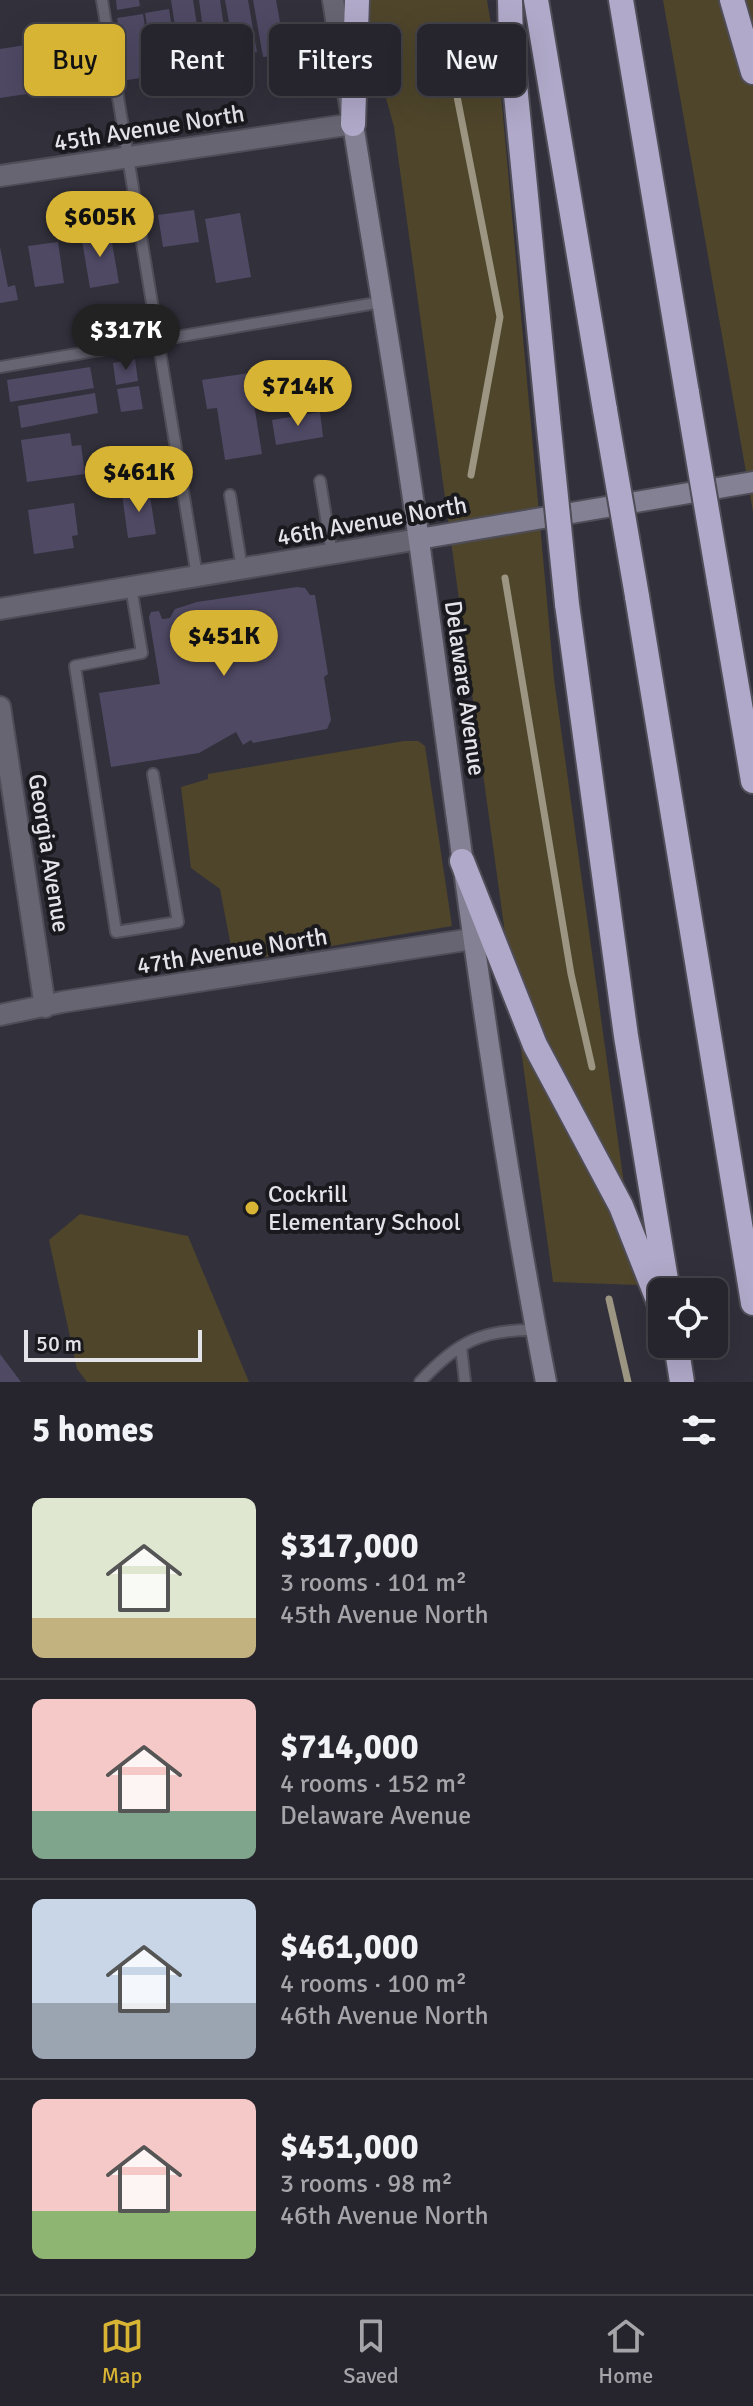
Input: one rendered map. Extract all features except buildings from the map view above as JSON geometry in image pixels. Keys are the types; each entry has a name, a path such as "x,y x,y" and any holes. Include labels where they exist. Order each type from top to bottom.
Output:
{"highway":[{"path":"353,124 357,0"},
{"path":"510,0 511,44 567,604 626,1036 666,1278"},
{"path":"536,0 753,1303"},
{"path":"621,0 753,781"},
{"path":"732,0 753,72"},
{"path":"462,861 535,1045 621,1206 649,1278"},
{"path":"678,1358 682,1382"},
{"path":"682,1358 691,1382"}],"main road":[{"name":"Delaware Avenue","path":"353,124 419,539 472,939 546,1382"},
{"name":"46th Avenue North","path":"419,539 753,482"}],"street":[{"name":"Delaware Avenue","path":"333,0 353,124"},
{"name":"45th Avenue North","path":"0,176 353,124"},
{"name":"46th Avenue North","path":"0,609 419,539"},
{"name":"Georgia Avenue","path":"0,707 7,797 45,1007"},
{"name":"47th Avenue North","path":"0,1015 472,939"}],"lane":[{"path":"102,0 197,576"},
{"path":"0,367 382,302"},
{"path":"320,481 332,555"},
{"path":"230,495 242,569"},
{"path":"131,587 142,653 75,666 116,932 178,922 153,774"},
{"path":"420,1382 448,1354 485,1335 507,1329 536,1330"},
{"path":"461,1347 465,1382"}],"shaded area":[{"path":"359,0 487,0 491,24 417,24 417,96 501,96 554,679 638,1285 553,1282 394,127 385,96 401,96 401,24 366,24"},
{"path":"663,0 753,0 753,512"},
{"path":"418,741 425,746 452,926 234,962 220,889 191,868 181,787 208,779 208,774"},
{"path":"80,1214 188,1236 249,1382 87,1382 77,1369 49,1240"}],"waterway":[{"path":"457,96 500,317 471,475"},
{"path":"505,578 571,974 592,1067"},
{"path":"609,1299 628,1382"}],"place":[{"name":"Cockrill Elementary School","path":"252,1208"}]}
